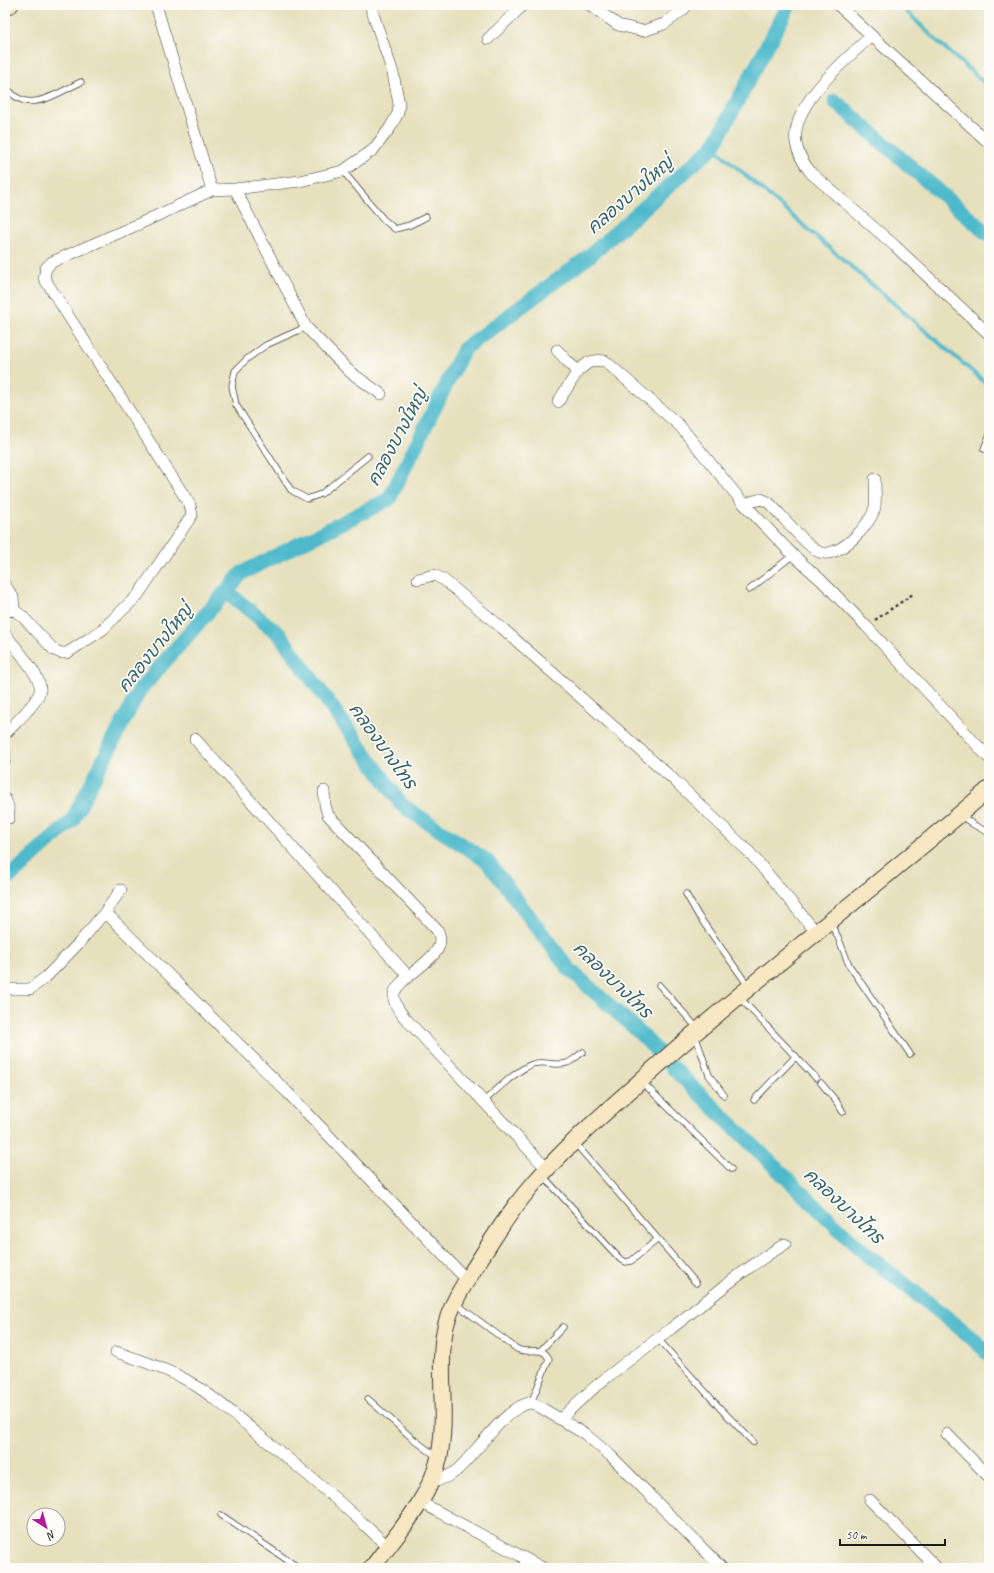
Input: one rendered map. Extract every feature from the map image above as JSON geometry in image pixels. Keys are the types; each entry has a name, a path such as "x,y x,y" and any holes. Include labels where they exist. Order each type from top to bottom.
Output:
{"street":[{"path":"5,7 10,5"},
{"path":"156,5 212,190"},
{"path":"5,585 13,597 10,611 22,616 54,650 60,653 67,653 102,630 138,595 192,515 190,505 44,278 46,268 52,262 212,190 235,189 300,181 343,172 373,150 390,128 398,113 398,104 393,73 370,5"},
{"path":"488,39 523,5"},
{"path":"590,5 618,25 643,31 664,24 683,10 687,5"},
{"path":"841,8 989,143"},
{"path":"872,36 818,88 807,103 796,129 796,143 800,159 811,173 895,246 989,334"},
{"path":"235,189 306,327 350,372 381,394"},
{"path":"557,350 578,371"},
{"path":"558,402 578,371 585,365 595,360 605,361 620,373 680,426 744,504 793,555 822,581 866,626 989,758"},
{"path":"744,504 761,498 768,502 810,546 819,552 827,553 839,549 856,537 866,525 874,508 875,479"},
{"path":"418,579 434,575 444,580 623,734 751,854 816,932"},
{"path":"5,634 30,666 39,682 40,691 35,701 5,734"},
{"path":"195,739 408,976"},
{"path":"5,751 5,760"},
{"path":"372,1568 420,1502 431,1484 439,1458 442,1428 443,1346 446,1326 454,1303 494,1237 523,1197 545,1172 596,1120 681,1044 816,932 883,880 989,789"},
{"path":"324,791 325,805 328,815 438,931 440,939 439,947 433,955 408,976 395,990 393,997 396,1004 404,1017 484,1101 545,1172"},
{"path":"5,799 8,806 9,818"},
{"path":"13,989 30,989 46,977 79,943 121,890"},
{"path":"105,912 287,1092 467,1280"},
{"path":"561,1419 578,1400 612,1372 658,1339 758,1260 785,1244"},
{"path":"116,1352 181,1378 198,1388 318,1482 354,1513 388,1547"},
{"path":"431,1484 456,1471 481,1443 513,1412 522,1405 531,1403 585,1434 611,1456 722,1568"},
{"path":"946,1434 989,1478"},
{"path":"870,1500 937,1568"},
{"path":"420,1502 523,1563 543,1568"}],"lane":[{"path":"5,84 10,93 22,102 38,102 81,82"},
{"path":"343,172 384,220 395,229 426,217"},
{"path":"306,327 266,345 235,371 232,386 236,405 292,490 306,499 321,494 368,456"},
{"path":"984,449 989,436"},
{"path":"749,590 793,555"},
{"path":"959,815 989,833"},
{"path":"686,894 744,991 796,1056 816,1078"},
{"path":"829,922 838,937 849,965 910,1054"},
{"path":"659,985 696,1031 709,1075 724,1095"},
{"path":"484,1101 530,1065 539,1062 556,1064 567,1063 583,1052"},
{"path":"754,1100 796,1056"},
{"path":"645,1076 731,1170"},
{"path":"821,1083 843,1112"},
{"path":"574,1142 696,1283"},
{"path":"545,1172 620,1259 626,1262 631,1261 658,1239"},
{"path":"454,1303 517,1349 524,1352 541,1350 547,1353 549,1359 531,1403"},
{"path":"541,1350 563,1327"},
{"path":"658,1339 719,1407 753,1442"},
{"path":"368,1399 412,1438 439,1458"},
{"path":"221,1515 299,1568"}],"path":[{"path":"866,626 913,594"}],"waterway":[{"name":"คลองบางใหญ่","path":"5,881 72,821 139,691 242,573 389,499 464,349 587,258 713,147 789,5"},
{"path":"900,5 937,41 989,87"},
{"path":"835,101 989,235"},
{"path":"713,147 989,386"},
{"name":"คลองบางไทร","path":"226,591 280,635 403,806 487,861 569,969 640,1033 672,1067 862,1251 969,1335 989,1354"}]}
